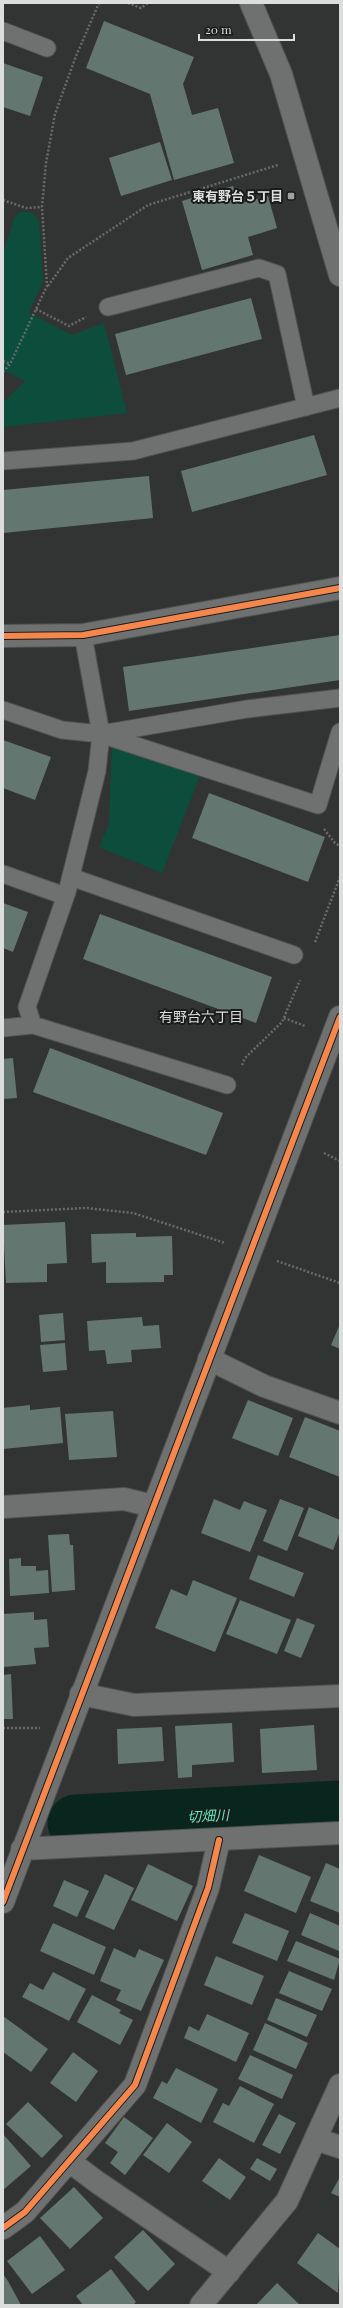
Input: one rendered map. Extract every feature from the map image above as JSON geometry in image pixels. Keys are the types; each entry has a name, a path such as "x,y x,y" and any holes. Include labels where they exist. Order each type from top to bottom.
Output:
{"street":[{"path":"251,3 281,74 340,275"},
{"path":"3,636 83,635 340,588"},
{"path":"3,1902 340,1017"},
{"path":"210,1359 264,1386 340,1413"},
{"path":"3,1506 124,1499 153,1506"},
{"path":"81,1694 134,1705 340,1696"},
{"path":"22,1849 340,1833"},
{"path":"3,2228 25,2212 135,2085 208,1888 219,1840"},
{"path":"201,2305 288,2201 340,2085"},
{"path":"316,2139 340,2147"},
{"path":"69,2161 97,2182 229,2272"}],"lane":[{"path":"3,31 47,48"},
{"path":"108,306 259,268 277,274 306,407"},
{"path":"3,460 133,451 340,398"},
{"path":"33,1025 27,1007 71,877 98,771 100,734 83,635"},
{"path":"100,734 247,709 340,698"},
{"path":"3,710 62,730 100,734 318,805 340,732"},
{"path":"3,874 65,896"},
{"path":"71,877 294,955"},
{"path":"3,1028 33,1025 227,1085"}],"path":[{"path":"47,286 42,207 46,163 55,114 76,56 98,3"},
{"path":"128,3 141,8 148,3"},
{"path":"3,372 10,364 47,286 68,258 148,205 305,156"},
{"path":"3,200 26,208 42,207"},
{"path":"36,309 69,326 108,306"},
{"path":"3,360 10,364"},
{"path":"313,947 340,877"},
{"path":"227,1085 233,1087 245,1058 284,1018 302,974"},
{"path":"284,1018 305,1026"},
{"path":"324,1153 340,1160"},
{"path":"3,1212 86,1208 133,1213 230,1245"},
{"path":"270,1258 340,1283"},
{"path":"3,1728 40,1728"}],"green space":[{"path":"21,212 31,212 39,220 43,281 29,313 72,335 104,323 127,413 3,427 3,403 25,381 3,370 3,253 15,216"},
{"path":"112,742 201,773 162,873 99,847 109,824"}],"building":[{"path":"104,21 194,57 183,84 192,115 218,108 234,163 174,180 150,94 86,68"},
{"path":"3,63 43,77 30,116 3,107"},
{"path":"160,142 172,180 121,196 109,158"},
{"path":"233,186 238,204 268,196 277,228 248,237 253,255 202,270 182,201"},
{"path":"251,298 262,339 126,375 115,334"},
{"path":"314,435 327,475 192,512 181,471"},
{"path":"149,476 153,518 3,533 3,490"},
{"path":"340,635 340,680 129,711 123,667"},
{"path":"3,740 51,757 35,800 3,788"},
{"path":"209,793 325,837 308,882 192,838"},
{"path":"3,903 28,912 13,952 3,948"},
{"path":"100,914 272,977 256,1023 83,959"},
{"path":"50,1048 223,1113 206,1155 33,1092"},
{"path":"13,1058 17,1098 3,1099 3,1059"},
{"path":"65,1222 67,1263 47,1264 47,1282 6,1283 3,1225"},
{"path":"136,1233 136,1237 172,1236 173,1275 164,1275 164,1282 106,1283 106,1262 92,1263 91,1234"},
{"path":"63,1313 65,1340 41,1342 39,1315"},
{"path":"142,1317 143,1326 159,1325 161,1348 131,1350 132,1362 107,1364 105,1350 89,1351 87,1321"},
{"path":"340,1324 340,1349 331,1345"},
{"path":"65,1343 67,1370 43,1372 40,1345"},
{"path":"248,1400 293,1418 278,1456 232,1438"},
{"path":"30,1405 30,1410 60,1407 63,1443 3,1449 3,1408"},
{"path":"113,1411 117,1457 69,1460 65,1414"},
{"path":"305,1417 340,1431 340,1477 289,1457"},
{"path":"214,1499 240,1510 244,1501 267,1510 250,1552 201,1533"},
{"path":"280,1499 304,1508 287,1551 263,1541"},
{"path":"309,1507 340,1520 340,1532 333,1550 298,1536"},
{"path":"69,1534 70,1545 73,1545 75,1590 52,1592 48,1535"},
{"path":"258,1555 304,1573 294,1597 249,1579"},
{"path":"21,1558 21,1566 36,1566 36,1571 48,1570 49,1593 10,1596 9,1559"},
{"path":"193,1580 237,1598 215,1652 155,1628 171,1589 187,1596"},
{"path":"240,1600 291,1620 277,1654 226,1634"},
{"path":"34,1612 34,1620 47,1619 49,1647 34,1648 36,1664 4,1667 3,1614"},
{"path":"297,1618 315,1625 301,1658 284,1651"},
{"path":"11,1674 13,1719 3,1719 3,1675"},
{"path":"232,1723 234,1762 192,1765 192,1777 178,1778 175,1726"},
{"path":"314,1725 317,1770 262,1773 260,1729"},
{"path":"162,1727 164,1761 118,1764 117,1729"},
{"path":"259,1855 311,1877 296,1913 244,1891"},
{"path":"326,1863 340,1869 340,1913 310,1901"},
{"path":"148,1864 193,1886 177,1921 131,1900"},
{"path":"105,1874 134,1888 114,1930 85,1917"},
{"path":"64,1880 89,1891 77,1917 53,1906"},
{"path":"245,1913 289,1931 277,1961 232,1943"},
{"path":"310,1913 340,1926 339,1951 301,1935"},
{"path":"53,1923 106,1947 94,1975 40,1951"},
{"path":"296,1941 340,1959 334,1980 287,1961"},
{"path":"114,1948 135,1958 139,1949 164,1960 141,2011 116,2000 121,1990 100,1981"},
{"path":"216,1956 264,1976 252,2005 204,1985"},
{"path":"289,1971 332,1989 322,2011 279,1993"},
{"path":"53,1972 86,1989 69,2021 22,1997 30,1983 43,1990"},
{"path":"92,1995 121,2010 119,2013 133,2020 120,2045 77,2022"},
{"path":"276,1998 317,2015 307,2037 267,2020"},
{"path":"207,2014 249,2033 236,2062 184,2038 189,2026 199,2031"},
{"path":"3,2016 48,2049 31,2072 3,2052"},
{"path":"265,2023 308,2043 296,2069 253,2050"},
{"path":"73,2052 98,2071 76,2102 50,2083"},
{"path":"250,2055 293,2075 282,2099 238,2079"},
{"path":"176,2068 218,2089 201,2123 153,2098 162,2081 167,2084"},
{"path":"240,2086 274,2104 254,2143 213,2122 223,2103 229,2106"},
{"path":"28,2102 63,2136 42,2158 6,2124"},
{"path":"279,2114 296,2123 280,2154 262,2145"},
{"path":"124,2117 153,2138 125,2175 110,2163 118,2152 105,2143"},
{"path":"167,2123 192,2142 169,2173 143,2155"},
{"path":"3,2134 31,2166 3,2190"},
{"path":"219,2158 246,2177 230,2200 202,2181"},
{"path":"257,2158 277,2169 270,2181 250,2169"},
{"path":"340,2177 340,2197 331,2193"},
{"path":"74,2187 103,2218 70,2249 40,2218"},
{"path":"143,2230 175,2264 148,2291 114,2257"},
{"path":"318,2233 340,2249 338,2293 297,2263"},
{"path":"40,2236 65,2270 32,2294 7,2261"},
{"path":"111,2269 136,2302 133,2305 83,2305 76,2296"},
{"path":"3,2274 8,2281 21,2305 3,2305"},
{"path":"277,2283 300,2305 256,2305"}],"waterway":[{"name":"切畑川","path":"76,1823 340,1809"}],"cycle path":[{"path":"3,636 83,635 340,588"},
{"path":"3,1902 340,1017"},
{"path":"3,2228 25,2212 135,2085 208,1888 219,1840"}],"place":[{"name":"東有野台５丁目","path":"291,196"}],"district":[{"name":"有野台六丁目","path":"201,1017"}]}
